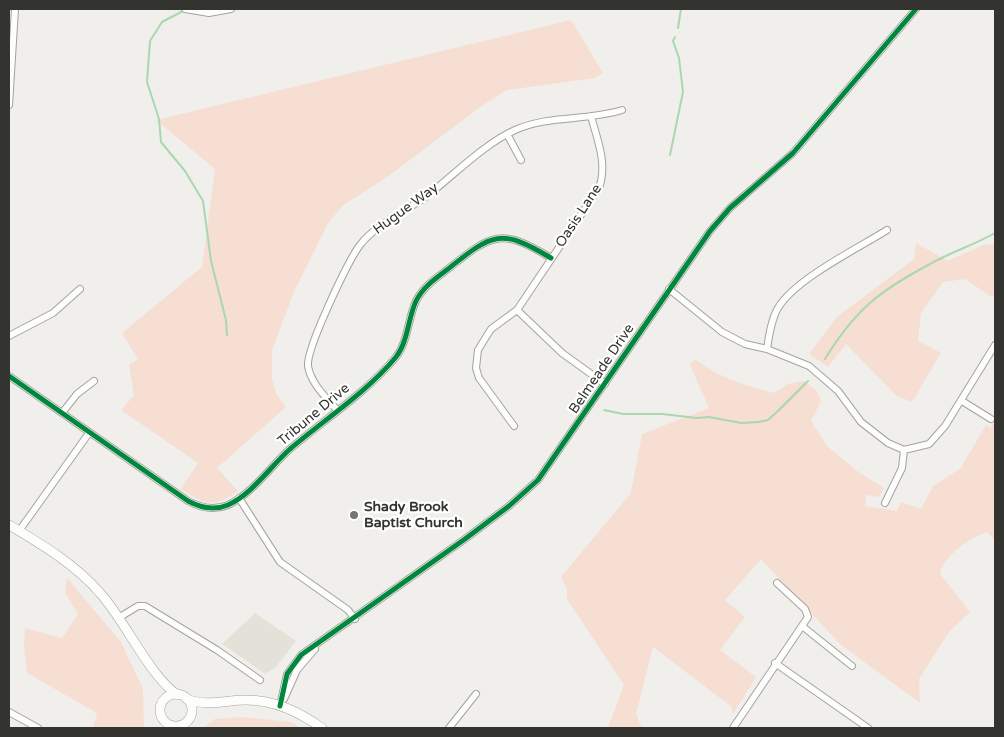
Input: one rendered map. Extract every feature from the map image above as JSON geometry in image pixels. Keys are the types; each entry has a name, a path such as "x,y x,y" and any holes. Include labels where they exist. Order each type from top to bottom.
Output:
{"main road":[{"path":"9,525 42,545 83,575 120,617 163,683 178,695 206,703 246,700 280,706 300,713 322,728"},
{"path":"163,683 161,715 168,726 186,723 198,707 206,703"},
{"path":"162,704 168,697 178,695"},
{"path":"186,723 192,708 187,699"}],"street":[{"path":"9,106 15,9"},
{"path":"185,9 209,13 230,9"},
{"name":"Belmeade Drive","path":"280,706 283,686 293,665 312,647 355,619 525,493 544,473 669,290 720,220 793,154 916,9"},
{"name":"Hugue Way","path":"337,410 318,388 311,376 308,358 335,294 360,245 374,232 427,195 507,134 535,123 622,110"},
{"name":"Oasis Lane","path":"514,426 478,378 476,368 478,350 484,337 491,329 517,310 593,198 602,180 602,161 590,116"},
{"path":"507,134 521,160"},
{"path":"767,349 769,334 777,309 800,283 887,230"},
{"name":"Tribune Drive","path":"9,376 89,434 195,504 206,508 220,508 239,498 289,450 397,356 413,308 425,288 474,248 495,238 512,239 527,244 551,258"},
{"path":"9,336 53,312 80,289"},
{"path":"669,290 722,332 745,344 767,349 809,366 838,391 861,422 888,443 904,450 929,444 945,426 995,345"},
{"path":"517,310 562,353 605,384"},
{"path":"62,414 77,394 94,381"},
{"path":"962,401 991,419"},
{"path":"19,531 89,434"},
{"path":"886,502 902,468 904,450"},
{"path":"239,498 280,562 348,610 355,619"},
{"path":"733,728 775,663 808,617 807,612 777,583"},
{"path":"120,617 138,606 145,606 218,650 260,680"},
{"path":"802,626 852,666"},
{"path":"775,663 868,728"},
{"path":"449,728 476,694"},
{"path":"9,712 38,728"}],"shaded area":[{"path":"571,20 603,73 595,78 507,90 483,105 390,175 342,206 327,225 294,292 272,350 272,380 277,395 286,407 217,468 238,491 222,500 210,502 203,501 181,489 198,463 121,410 134,395 129,365 138,360 122,333 202,267 215,169 156,120"},
{"path":"916,243 948,261 983,245 995,244 995,296 990,296 965,279 943,282 921,313 918,341 941,353 912,402 897,396 846,344 828,367 809,354 837,317 914,259"},
{"path":"695,359 723,376 774,393 788,384 804,381 817,391 821,401 811,421 828,447 857,471 884,488 879,497 866,495 865,506 897,511 901,502 921,509 933,486 960,469 986,425 991,428 995,420 995,540 987,532 973,538 952,554 942,567 940,574 970,612 949,632 919,679 920,703 841,645 761,559 725,600 745,617 720,650 756,677 733,714 732,707 653,647 636,715 642,728 608,728 624,685 567,599 567,589 561,577 631,493 642,434 709,408 690,365"},
{"path":"67,578 121,642 143,689 144,728 93,728 97,713 27,673 24,645 25,628 62,638 78,614 65,593"},
{"path":"255,613 296,641 276,667 265,674 222,644"},
{"path":"244,717 290,722 301,728 203,728 215,719"}],"waterway":[{"path":"678,28 681,9"},
{"path":"183,11 162,22 150,41 147,82 159,119 161,142 185,171 203,201 211,261 226,320 227,335"},
{"path":"670,155 683,92 679,58 673,41 675,37"},
{"path":"825,359 847,327 882,293 896,283 938,260 995,233"},
{"path":"604,410 623,414 662,414 697,418 709,417 741,423 759,422 768,420 808,381"}],"cycle path":[{"path":"280,706 287,674 301,655 465,539 509,506 538,480 710,231 730,208 793,153 916,9"},
{"path":"9,376 188,501 208,508 223,507 245,494 290,449 359,394 384,370 400,351 413,308 422,291 463,257 486,242 508,239 534,248 551,258"}],"place":[{"name":"Shady Brook Baptist Church","path":"354,515"}]}
